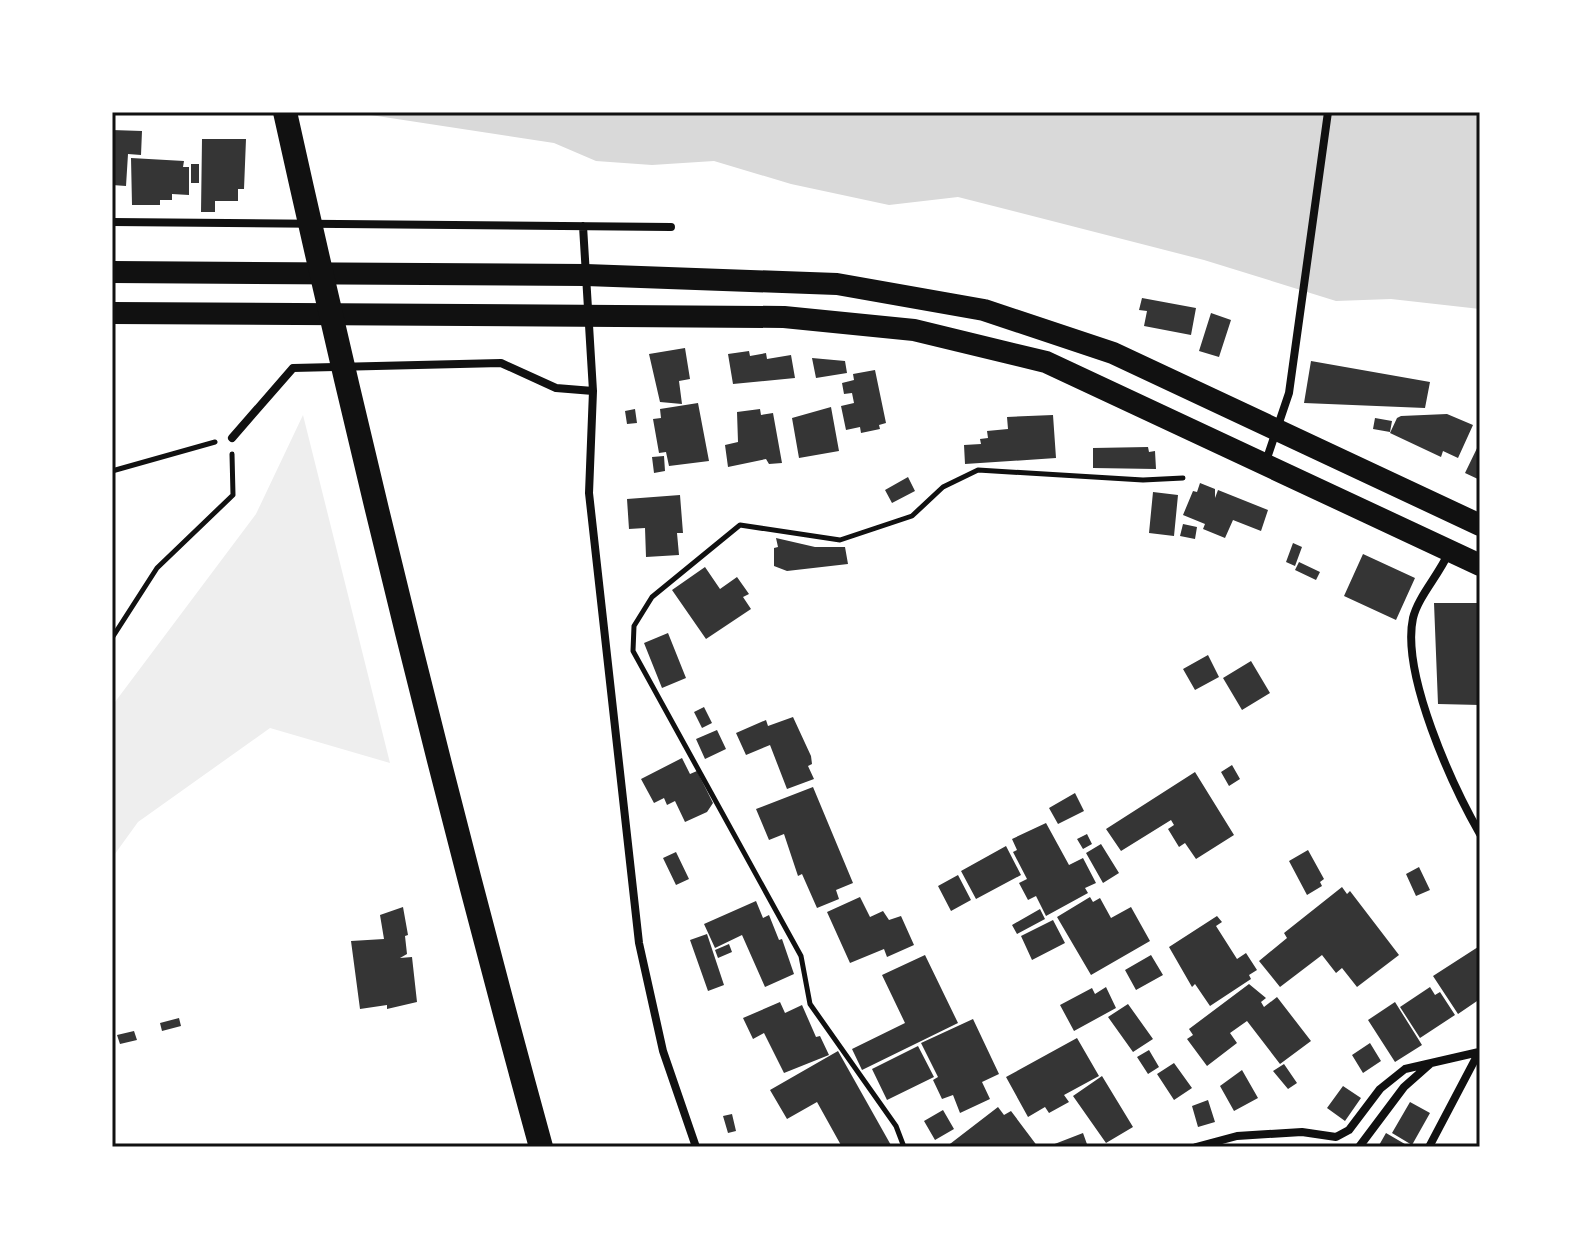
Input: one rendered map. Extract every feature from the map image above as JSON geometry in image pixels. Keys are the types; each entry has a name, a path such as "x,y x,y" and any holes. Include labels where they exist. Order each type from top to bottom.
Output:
{"highway":[{"path":"285,112 359,442 463,862 541,1147"},
{"path":"112,272 586,275 837,284 984,310 1113,353 1279,428 1480,525"},
{"path":"112,313 784,317 914,330 1046,362 1480,565"}],"street":[{"path":"1265,464 1289,393 1303,310 1328,112"},
{"path":"112,222 671,227"},
{"path":"583,226 593,391 589,493 639,943 663,1051 696,1147"},
{"path":"232,438 293,368 501,363 556,388 593,391"},
{"path":"1449,551 1436,580 1418,601 1412,644 1424,705 1453,784 1480,834"},
{"path":"1196,1147 1250,1135 1302,1132 1336,1137 1349,1130 1391,1078 1405,1069 1480,1052"},
{"path":"1429,1147 1480,1052"},
{"path":"1359,1147 1404,1087 1434,1061"}],"path":[{"path":"112,471 232,438 233,495 157,568 112,638"},
{"path":"904,1147 896,1126 810,1004 801,956 633,651 634,626 652,597 740,525 840,540 912,516 943,487 978,470 1143,480 1183,478"}],"shaded area":[{"path":"351,112 1480,112 1480,309 1391,299 1336,301 1204,260 958,197 889,205 791,184 714,161 652,165 596,161 554,143"},
{"path":"303,415 390,763 270,728 138,822 112,858 112,706 256,514"}],"building":[{"path":"112,130 142,131 141,155 128,154 126,186 112,185"},
{"path":"202,139 246,139 244,189 238,189 238,201 215,201 215,212 201,212"},
{"path":"131,158 184,161 183,167 189,167 189,195 172,194 172,200 160,200 160,205 132,205"},
{"path":"191,164 199,164 199,183 191,183"},
{"path":"1142,298 1196,308 1191,335 1144,326 1147,311 1139,310"},
{"path":"1211,313 1231,320 1219,357 1199,351"},
{"path":"685,348 690,379 679,381 682,404 660,402 649,354"},
{"path":"749,351 750,356 766,353 767,359 791,355 795,378 733,384 728,354"},
{"path":"812,358 845,361 847,373 816,378"},
{"path":"1311,361 1430,382 1425,408 1304,403"},
{"path":"875,370 886,423 879,425 880,429 861,433 860,427 846,430 841,406 854,403 852,393 844,394 842,383 854,380 853,374"},
{"path":"698,403 709,461 669,466 666,452 659,453 653,419 661,418 660,409"},
{"path":"831,407 839,451 799,458 792,418"},
{"path":"635,409 637,423 627,424 625,411"},
{"path":"760,409 761,415 773,413 782,463 769,464 766,459 728,467 725,445 738,442 737,412"},
{"path":"1447,414 1473,425 1458,458 1443,451 1441,457 1390,433 1401,416"},
{"path":"1053,415 1056,458 965,464 964,445 981,444 980,439 988,438 987,431 1008,429 1007,417"},
{"path":"1375,418 1392,421 1390,432 1373,429"},
{"path":"1480,442 1480,480 1465,473"},
{"path":"1148,447 1149,452 1155,451 1156,469 1093,468 1093,448"},
{"path":"664,456 665,471 654,473 652,457"},
{"path":"908,477 915,491 892,503 885,490"},
{"path":"1200,483 1215,489 1215,498 1218,490 1268,510 1261,531 1233,520 1225,538 1203,529 1205,524 1183,515 1193,491 1197,492"},
{"path":"1153,492 1178,495 1174,536 1149,533"},
{"path":"680,495 683,533 677,533 679,555 646,557 645,528 629,529 627,499"},
{"path":"1183,524 1197,527 1195,539 1180,536"},
{"path":"776,538 815,547 845,547 848,564 787,571 774,566 774,548 778,547"},
{"path":"1293,543 1302,547 1295,566 1286,562"},
{"path":"1363,554 1415,578 1396,620 1344,596"},
{"path":"1299,562 1320,572 1316,580 1295,570"},
{"path":"705,567 720,589 737,577 749,594 743,597 751,609 706,639 672,590"},
{"path":"1434,603 1480,603 1480,705 1438,704"},
{"path":"668,633 686,678 662,688 644,643"},
{"path":"1208,655 1219,677 1195,690 1183,669"},
{"path":"1251,661 1270,693 1242,710 1223,678"},
{"path":"704,707 712,723 702,728 694,712"},
{"path":"793,717 811,756 812,764 808,766 814,779 787,789 770,745 746,755 736,733 766,720 768,726"},
{"path":"717,730 726,749 705,759 696,739"},
{"path":"682,758 690,774 697,771 713,803 707,812 685,822 675,801 667,805 664,798 654,803 641,779"},
{"path":"1232,765 1240,779 1229,786 1221,772"},
{"path":"1195,772 1234,835 1196,859 1185,843 1179,847 1168,829 1174,825 1171,820 1121,851 1106,829"},
{"path":"813,787 853,883 836,890 839,899 817,908 802,874 798,876 784,834 769,840 756,809"},
{"path":"1075,793 1084,811 1058,824 1049,808"},
{"path":"1046,823 1069,865 1083,858 1096,883 1085,888 1088,893 1046,916 1036,896 1028,900 1019,883 1027,879 1013,852 1017,850 1012,839"},
{"path":"1087,834 1092,844 1083,849 1077,839"},
{"path":"1101,844 1119,873 1103,883 1086,853"},
{"path":"1006,846 1021,875 976,899 961,871"},
{"path":"1308,850 1324,879 1320,882 1322,886 1307,895 1289,861"},
{"path":"676,852 689,879 676,885 663,858"},
{"path":"1419,867 1430,890 1416,896 1406,874"},
{"path":"958,875 971,900 951,911 938,886"},
{"path":"1342,887 1347,894 1350,891 1399,955 1357,987 1342,968 1336,973 1322,955 1280,987 1259,961 1287,938 1284,933"},
{"path":"860,897 870,917 883,911 889,920 901,916 914,945 887,957 884,949 850,963 827,912"},
{"path":"1090,897 1093,902 1100,898 1111,918 1131,907 1150,941 1091,975 1057,917"},
{"path":"756,901 763,918 769,915 779,940 782,939 794,974 765,987 742,935 715,948 704,924"},
{"path":"403,907 408,935 405,936 407,954 400,958 412,957 417,1002 387,1009 387,1005 360,1009 351,941 384,939 380,915"},
{"path":"1040,909 1045,919 1017,934 1012,925"},
{"path":"1217,916 1222,922 1216,926 1237,959 1246,953 1257,970 1249,975 1251,979 1210,1006 1195,984 1192,987 1169,947"},
{"path":"1053,920 1065,943 1032,960 1021,936"},
{"path":"707,934 724,985 708,991 690,940"},
{"path":"729,944 732,952 718,958 715,950"},
{"path":"1478,947 1480,999 1458,1014 1433,976"},
{"path":"925,955 958,1023 862,1070 852,1049 905,1023 882,975"},
{"path":"1151,955 1163,975 1136,990 1125,970"},
{"path":"1249,984 1266,998 1261,1002 1264,1007 1277,997 1311,1041 1280,1064 1247,1021 1230,1033 1237,1043 1207,1066 1187,1039 1193,1035 1189,1029"},
{"path":"1106,987 1116,1008 1074,1031 1060,1005 1092,988 1095,994"},
{"path":"1430,987 1435,995 1440,992 1455,1015 1420,1038 1400,1007"},
{"path":"780,1002 785,1013 802,1005 816,1037 820,1036 829,1055 784,1073 764,1033 753,1039 743,1018"},
{"path":"1395,1002 1422,1045 1395,1062 1368,1020"},
{"path":"1128,1004 1153,1039 1133,1052 1108,1017"},
{"path":"179,1018 181,1026 162,1031 160,1023"},
{"path":"973,1019 999,1074 982,1082 990,1099 960,1113 953,1095 942,1099 933,1080 938,1077 921,1043"},
{"path":"134,1031 137,1040 120,1044 117,1035"},
{"path":"1077,1038 1099,1076 1064,1095 1069,1102 1049,1113 1045,1107 1028,1117 1006,1077"},
{"path":"1370,1043 1381,1061 1363,1073 1352,1055"},
{"path":"918,1046 934,1077 887,1100 872,1069"},
{"path":"1149,1050 1159,1067 1148,1074 1137,1057"},
{"path":"838,1051 892,1147 842,1147 817,1102 787,1119 770,1090"},
{"path":"1174,1063 1192,1088 1174,1100 1157,1074"},
{"path":"1284,1064 1297,1083 1288,1089 1273,1071"},
{"path":"1242,1070 1258,1098 1234,1111 1220,1086"},
{"path":"1102,1076 1133,1127 1106,1143 1073,1096"},
{"path":"1343,1086 1361,1098 1345,1121 1327,1108"},
{"path":"1208,1100 1215,1122 1198,1127 1192,1106"},
{"path":"1410,1102 1430,1113 1412,1145 1392,1133"},
{"path":"998,1107 1004,1115 1011,1111 1038,1147 946,1147"},
{"path":"943,1110 954,1129 935,1140 924,1121"},
{"path":"732,1114 736,1131 728,1133 723,1116"},
{"path":"1083,1133 1088,1147 1052,1145"},
{"path":"1386,1133 1410,1147 1378,1147"}]}
